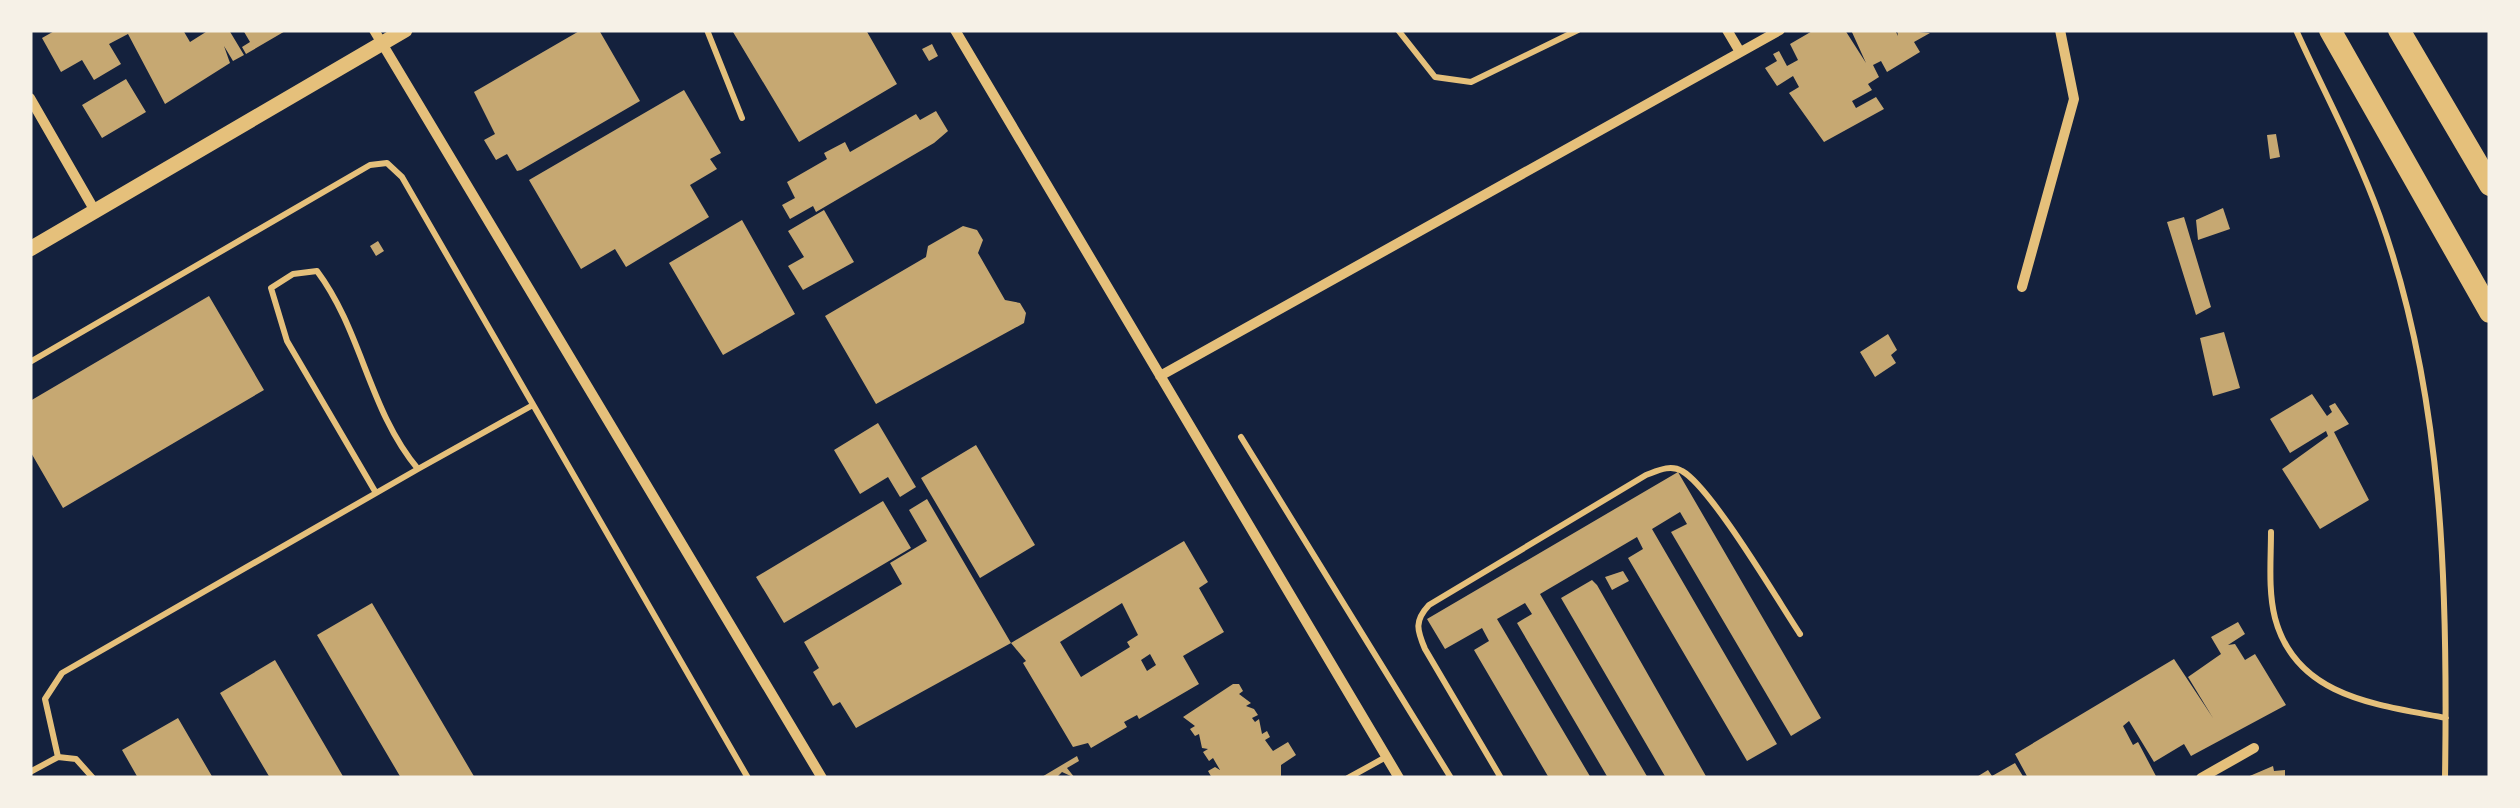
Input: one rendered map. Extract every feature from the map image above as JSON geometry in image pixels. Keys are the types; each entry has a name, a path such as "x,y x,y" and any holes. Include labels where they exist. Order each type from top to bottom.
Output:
{"highway":[{"path":"2330,30 2490,312"},
{"path":"2398,30 2490,184"}],"street":[{"path":"30,249 378,37 405,30"},
{"path":"954,30 1399,778"},
{"path":"1727,30 1740,52"},
{"path":"1160,376 1780,30"},
{"path":"2022,286 2074,100 2060,30"},
{"path":"378,37 822,778"},
{"path":"30,98 95,211"},
{"path":"2201,778 2254,748"}],"lane":[{"path":"707,30 742,118"},
{"path":"1398,30 1435,77 1472,82 1578,30"},
{"path":"2296,30 2379,216 2412,325 2443,531 2445,778"},
{"path":"30,362 370,164 387,163 402,177 748,778"},
{"path":"376,492 287,341 271,288 293,274 317,271 334,294 379,405 418,469"},
{"path":"58,757 46,700 62,672 533,405"},
{"path":"1242,437 1451,778"},
{"path":"1502,778 1424,649 1416,628 1419,616 1429,605 1646,476 1666,468 1681,470 1703,490 1800,634"},
{"path":"2271,532 2275,619 2290,652 2309,674 2353,699 2446,718"},
{"path":"30,772 58,757 76,759 92,778"},
{"path":"1348,778 1386,757"}],"building":[{"path":"56,30 183,30 190,42 209,30 229,30 244,55 233,61 224,46 230,63 165,104 128,34 109,44 121,64 94,80 82,60 61,72 42,38"},
{"path":"243,30 287,30 246,54 242,47 250,42"},
{"path":"581,30 599,30 640,101 521,170 517,171 507,154 496,160 484,140 495,134 474,92"},
{"path":"866,30 897,84 799,142 733,32"},
{"path":"1814,30 1845,30 1866,63 1851,30 1895,30 1898,36 1897,30 1930,33 1914,42 1920,52 1887,72 1881,61 1873,65 1879,77 1868,84 1872,90 1852,101 1856,108 1876,97 1884,109 1824,142 1789,93 1799,87 1793,76 1777,86 1765,68 1777,61 1773,54 1779,51 1787,66 1798,60 1790,44"},
{"path":"932,44 938,56 929,61 922,49"},
{"path":"126,79 146,112 102,138 82,105"},
{"path":"684,90 721,153 710,159 717,169 690,185 709,217 626,267 615,249 581,269 529,180"},
{"path":"936,111 948,131 934,143 816,212 813,206 790,219 782,205 795,198 787,182 827,159 824,153 845,142 850,152 916,114 920,120"},
{"path":"2276,134 2280,157 2270,159 2267,135"},
{"path":"2223,208 2230,229 2198,240 2196,220"},
{"path":"824,210 854,262 803,290 788,266 804,257 788,231"},
{"path":"2184,217 2211,307 2196,315 2167,222"},
{"path":"742,220 795,314 723,355 669,263"},
{"path":"963,226 977,230 983,240 978,253 1005,300 1020,303 1026,313 1024,323 876,404 825,316 926,257 928,246"},
{"path":"378,241 384,251 376,256 370,246"},
{"path":"209,296 264,390 63,508 30,451 30,401"},
{"path":"2224,332 2240,388 2213,396 2200,338"},
{"path":"1888,334 1897,350 1891,355 1896,363 1875,377 1860,352"},
{"path":"2312,394 2327,416 2332,412 2329,406 2335,403 2349,424 2334,432 2369,500 2320,529 2282,469 2328,436 2326,431 2290,453 2270,419"},
{"path":"878,423 916,487 900,497 888,477 860,494 834,450"},
{"path":"976,445 1035,545 980,578 921,478"},
{"path":"1678,472 1821,718 1791,736 1671,532 1687,524 1680,512 1652,529 1777,744 1747,761 1628,558 1643,549 1637,537 1540,594 1648,778 1608,778 1517,623 1532,614 1525,603 1497,619 1591,778 1549,778 1474,650 1489,641 1482,628 1445,649 1427,619"},
{"path":"927,499 1011,643 856,728 840,702 833,706 813,672 819,668 804,642 902,584 890,563 927,541 909,510"},
{"path":"883,501 911,548 784,623 756,577"},
{"path":"1184,541 1208,582 1199,588 1224,632 1183,656 1199,684 1139,719 1137,715 1124,722 1127,727 1091,748 1088,743 1073,747 1023,663 1026,661 1011,643","holes":["1122,603 1138,635 1127,642 1130,647 1081,677 1060,642","1150,654 1156,665 1147,671 1141,660"]},
{"path":"1623,571 1629,581 1612,590 1605,577"},
{"path":"1592,580 1707,778 1666,778 1561,598"},
{"path":"372,603 475,778 401,778 317,635"},
{"path":"2238,622 2245,634 2228,645 2235,644 2245,660 2255,654 2286,705 2191,756 2184,744 2154,762 2129,721 2123,726 2133,745 2138,742 2157,778 2028,778 2015,754 2174,659 2213,718 2188,677 2221,654 2211,637"},
{"path":"275,660 344,778 270,778 220,693"},
{"path":"1233,684 1239,684 1243,691 1239,694 1251,703 1246,706 1258,715 1252,718 1255,722 1259,719 1262,734 1267,731 1270,737 1265,740 1273,751 1288,742 1296,755 1281,765 1281,778 1212,778 1208,771 1215,767 1220,770 1213,758 1209,761 1203,752 1208,749 1202,748 1199,734 1195,736 1190,729 1195,726 1183,717"},
{"path":"178,718 213,778 138,778 122,750"},
{"path":"1077,756 1079,761 1067,768 1075,778 1062,772 1056,778 1040,778"},
{"path":"2015,763 2024,778 1975,778 1988,770 1992,776"},
{"path":"2273,766 2274,771 2285,770 2285,778 2245,778"}]}
